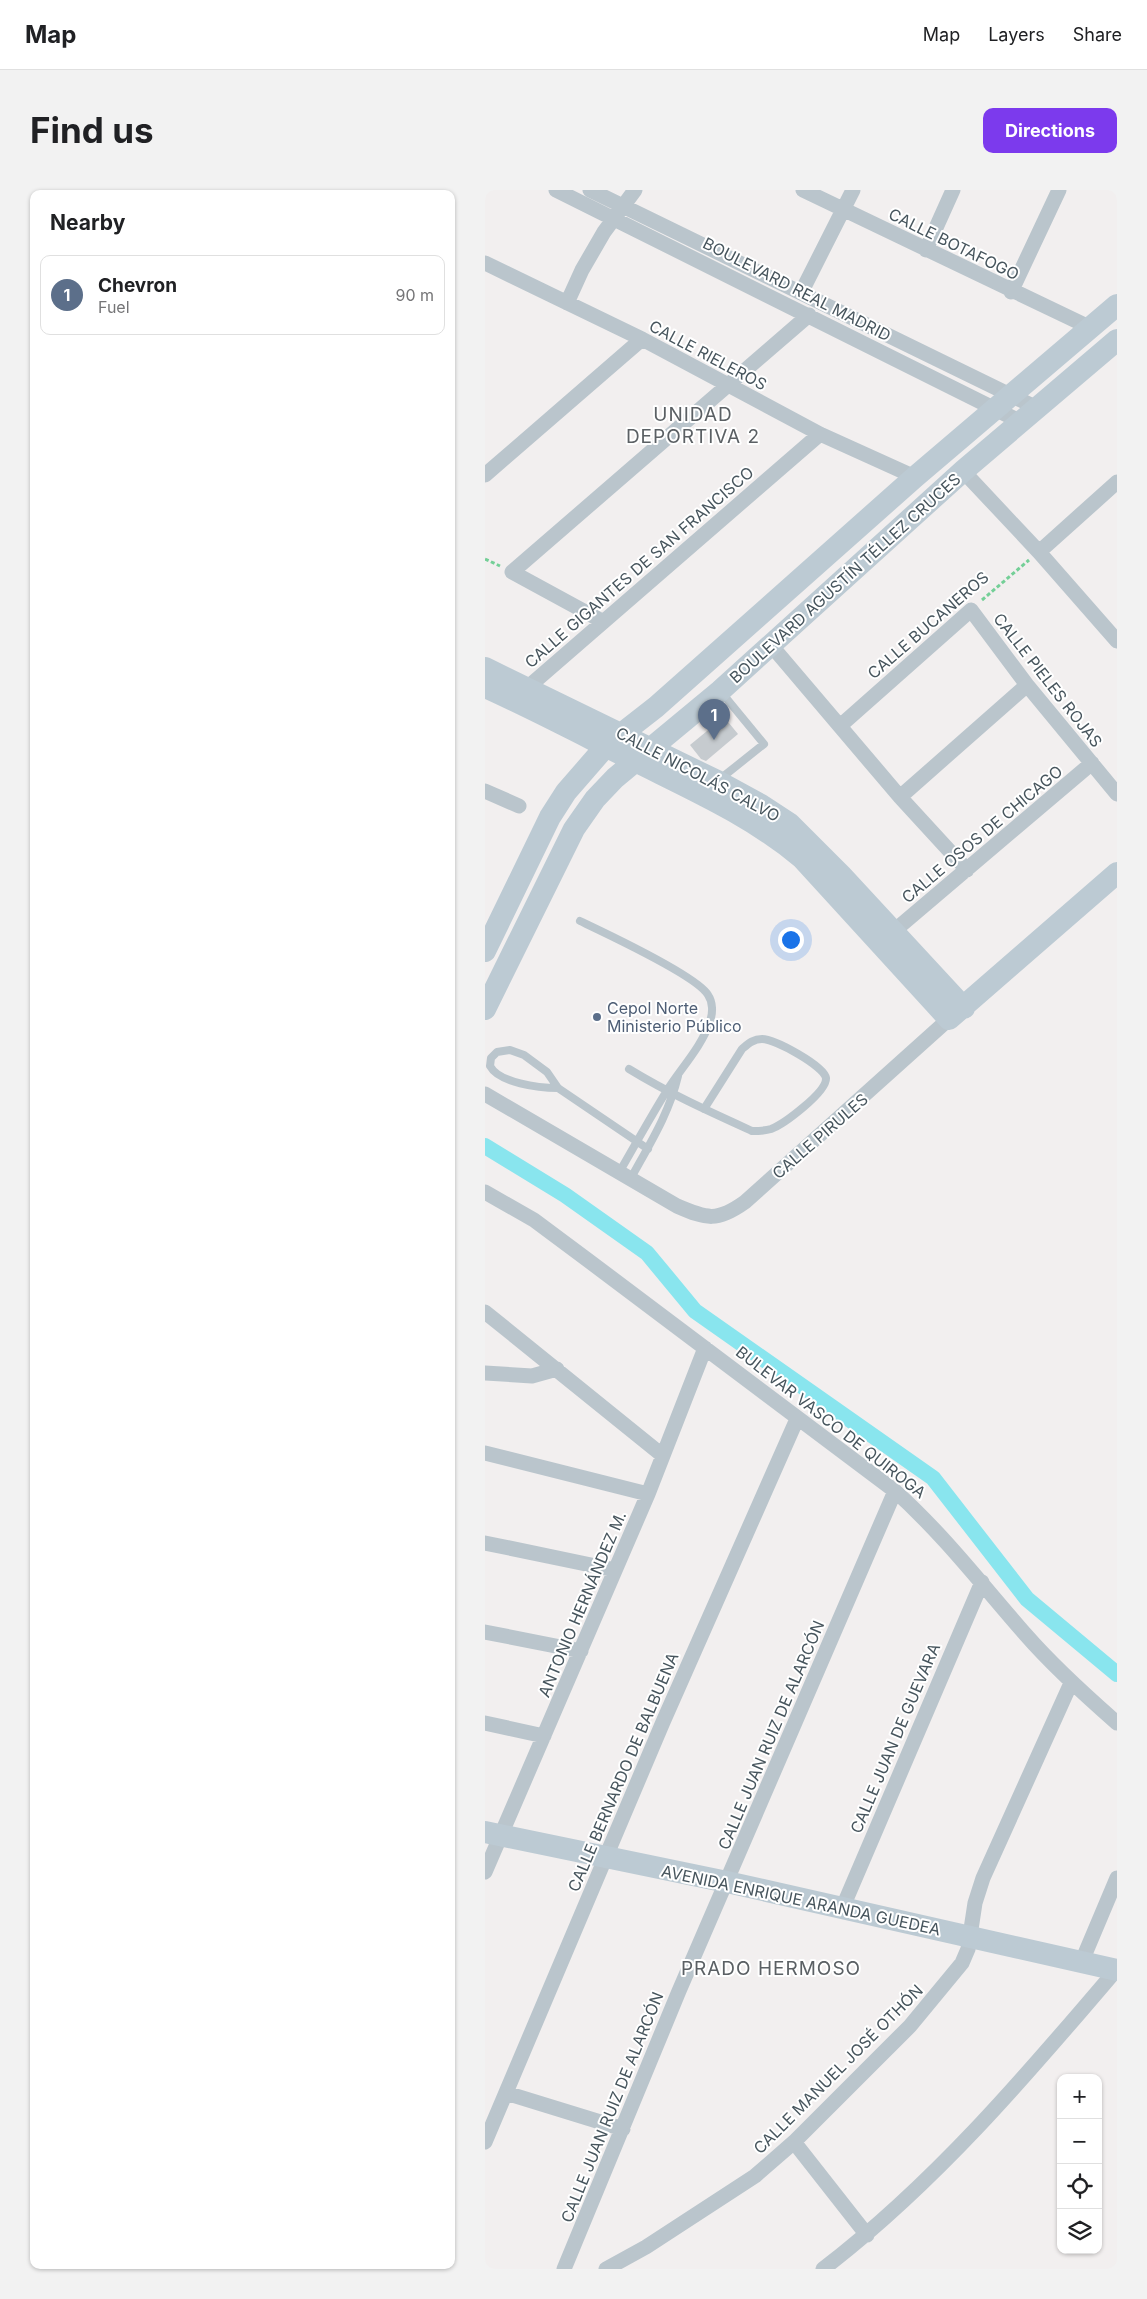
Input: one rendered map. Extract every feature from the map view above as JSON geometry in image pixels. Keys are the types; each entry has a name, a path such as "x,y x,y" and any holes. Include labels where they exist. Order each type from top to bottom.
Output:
{"street":[{"name":"BOULEVARD REAL MADRID","path":"556,190 620,212 801,293 1013,395 1029,415"},
{"name":"BOULEVARD REAL MADRID","path":"590,190 620,212 809,315 996,410 1029,415"},
{"path":"567,303 590,256 635,190"},
{"name":"CALLE BOTAFOGO","path":"803,190 1011,292 1091,328"},
{"path":"801,293 853,190"},
{"path":"926,250 953,190"},
{"path":"1011,292 1059,190"},
{"name":"CALLE RIELEROS","path":"485,263 643,339 820,434 915,477"},
{"name":"BOULEVARD AGUSTÍN TÉLLEZ CRUCES","path":"485,951 550,817 582,771 614,740 656,707 915,477 996,410 1117,305"},
{"path":"602,621 512,572 809,315"},
{"path":"485,476 643,339"},
{"name":"BOULEVARD AGUSTÍN TÉLLEZ CRUCES","path":"485,1009 574,829 595,799 643,754 721,691 770,644 963,471 1117,340"},
{"name":"CALLE GIGANTES DE SAN FRANCISCO","path":"527,688 820,434"},
{"path":"963,471 1039,552 1117,641"},
{"path":"1039,552 1117,482"},
{"name":"CALLE PIELES ROJAS","path":"971,610 1027,685 1117,794"},
{"name":"CALLE BUCANEROS","path":"840,726 971,610"},
{"path":"770,644 900,797 967,870"},
{"name":"CALLE NICOLÁS CALVO","path":"485,668 527,688 614,740"},
{"path":"900,797 1027,685"},
{"name":"CALLE NICOLÁS CALVO","path":"485,687 614,740 643,754 777,836 809,865 957,1014"},
{"name":"CALLE NICOLÁS CALVO","path":"643,754 717,781 761,805 790,824 811,843 894,931 957,1014"},
{"name":"CALLE OSOS DE CHICAGO","path":"894,931 1092,763"},
{"path":"485,791 519,806"},
{"name":"CALLE PIRULES","path":"485,1094 677,1206 711,1218 733,1211 1117,873"},
{"name":"BULEVAR VASCO DE QUIROGA","path":"485,1192 534,1220 895,1491 925,1518 1071,1683 1117,1723"},
{"path":"485,1312 662,1456"},
{"name":"ANTONIO HERNÁNDEZ M.","path":"485,1872 493,1835 543,1736 581,1652 648,1494 705,1348"},
{"path":"485,1373 532,1376 557,1369"},
{"name":"CALLE BERNARDO DE BALBUENA","path":"485,2142 663,1722 797,1419"},
{"path":"485,1453 648,1494"},
{"name":"CALLE JUAN RUIZ DE ALARCÓN","path":"564,2269 679,1991 895,1491"},
{"path":"485,1544 615,1570"},
{"name":"CALLE JUAN DE GUEVARA","path":"842,1908 982,1582"},
{"path":"485,1632 581,1652"},
{"name":"CALLE MANUEL JOSÉ OTHÓN","path":"605,2269 646,2247 755,2176 794,2142 910,2026 954,1975 968,1949 975,1902 983,1878 1071,1683"},
{"path":"485,1723 543,1736"},
{"name":"AVENIDA ENRIQUE ARANDA GUEDEA","path":"493,1835 727,1882 1117,1970"},
{"path":"1083,1961 1117,1878"},
{"path":"823,2269 867,2235 944,2161 1032,2069 1117,1970"},
{"path":"506,2092 623,2129"},
{"path":"794,2142 867,2235"}],"lane":[{"path":"717,781 764,744 721,691"},
{"path":"580,921 670,967 699,985 709,995 712,1008 710,1021 700,1041 666,1092 636,1144 626,1175"},
{"path":"629,1068 673,1096 752,1130 769,1130 781,1124 821,1091 826,1076 821,1068 773,1041 762,1039 750,1042 742,1049 704,1109"},
{"path":"558,1088 538,1087 496,1074 490,1066 491,1058 497,1052 503,1050 524,1055 547,1072 558,1088 636,1144 648,1149"},
{"path":"626,1175 648,1149 673,1096 679,1072"}],"path":[{"name":"CALLE BUCANEROS","path":"971,610 1039,552"}],"building":[{"path":"724,717 738,734 706,761 701,759 690,745"}],"waterway":[{"path":"485,1146 565,1195 647,1253 695,1311 933,1478 1027,1599 1117,1674"}],"place":[{"name":"Chevron","path":"714,740"},
{"name":"Cepol Norte Ministerio Público","path":"597,1017"}],"district":[{"name":"UNIDAD DEPORTIVA 2","path":"693,425"},
{"name":"PRADO HERMOSO","path":"771,1968"}]}
